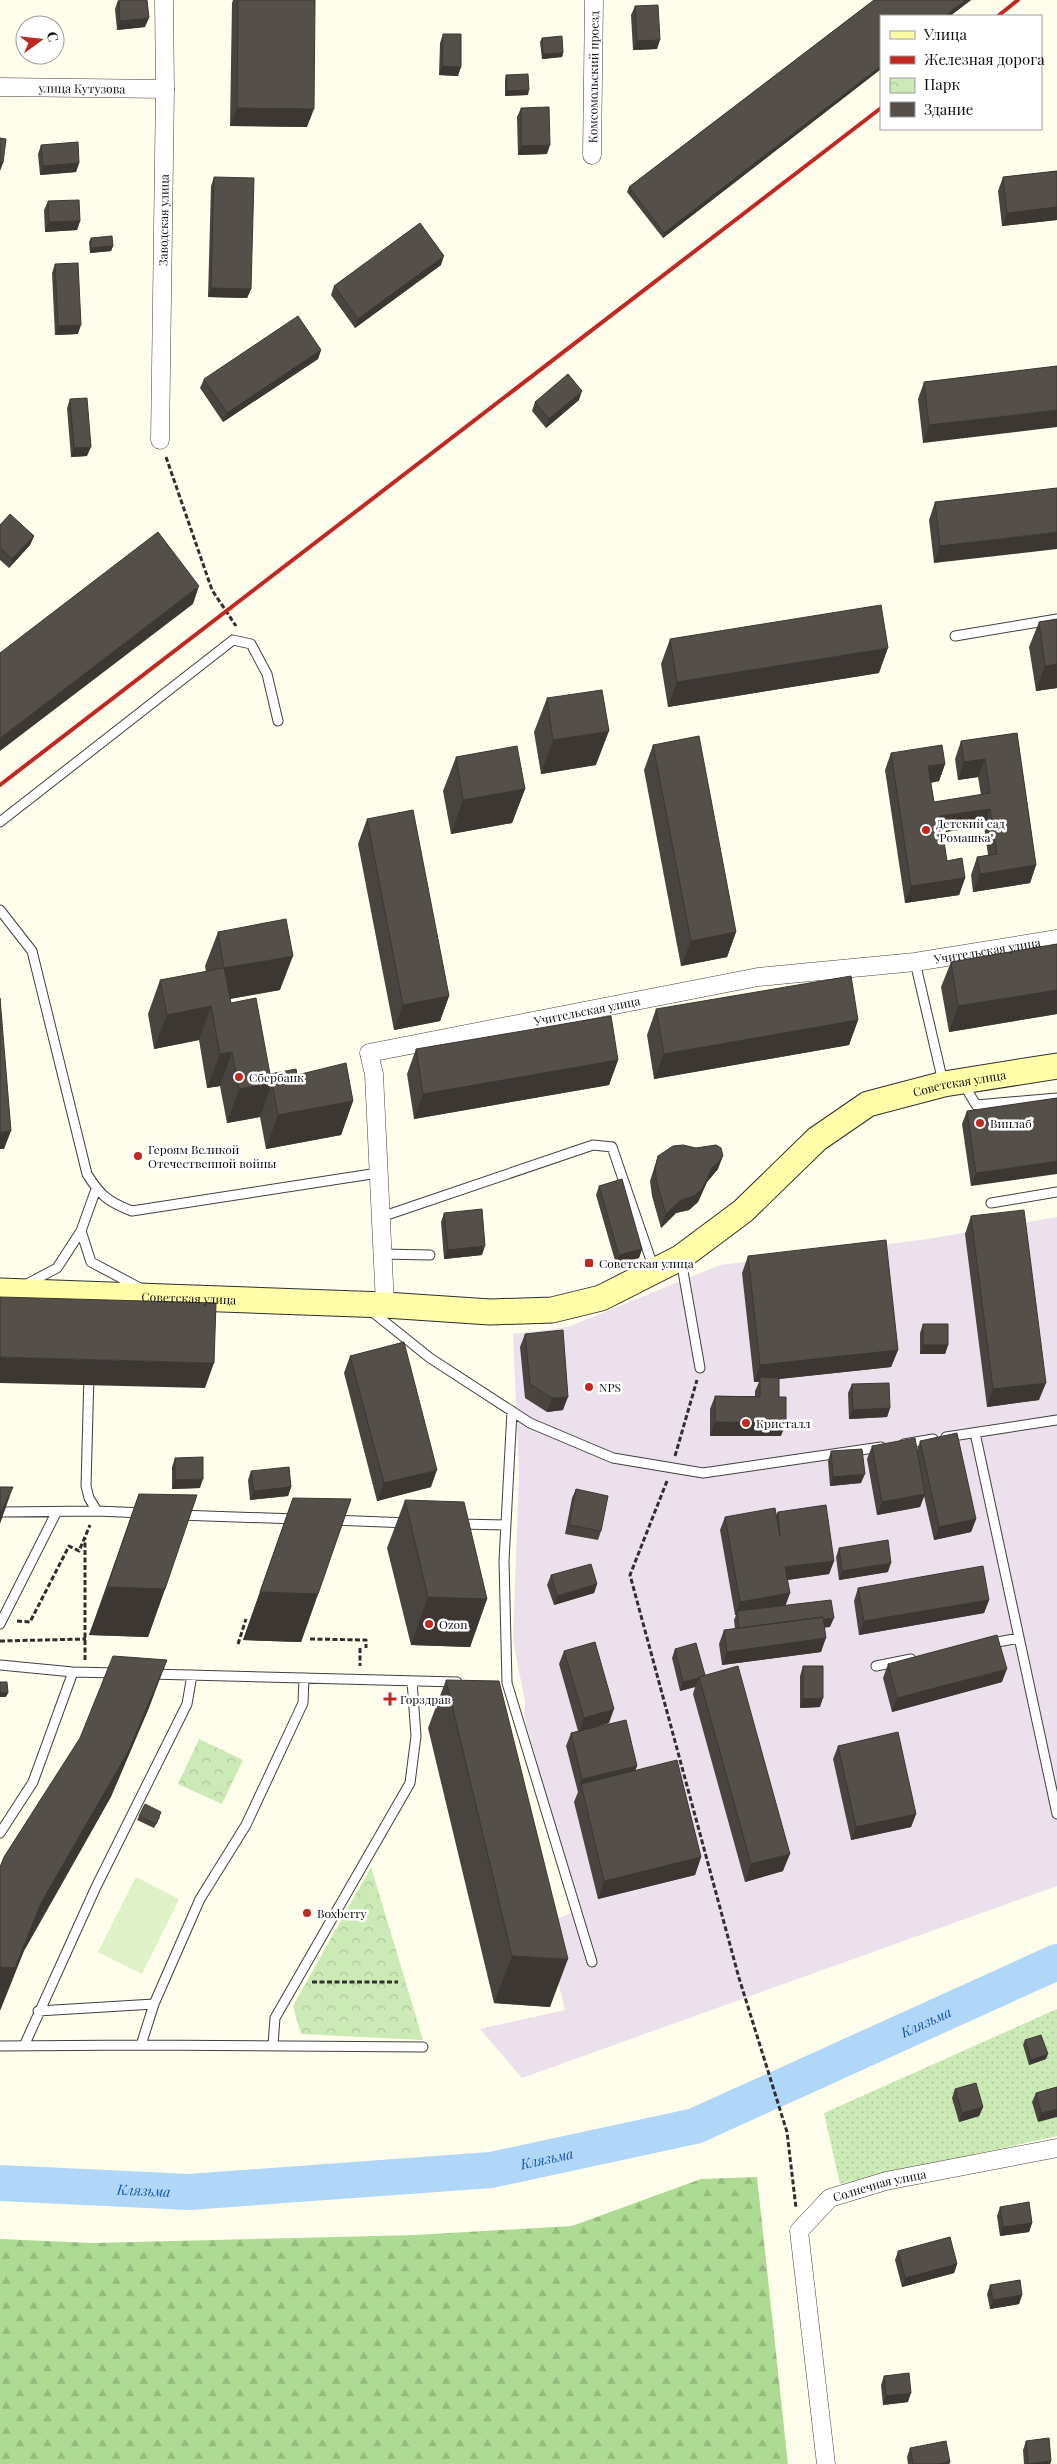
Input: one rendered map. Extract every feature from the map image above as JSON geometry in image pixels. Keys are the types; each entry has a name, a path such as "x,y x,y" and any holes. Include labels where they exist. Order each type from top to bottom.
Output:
{"main road":[{"name":"Советская улица","path":"8,1291 91,1298 156,1297 374,1305 490,1312 552,1310 601,1298 680,1258 743,1211 817,1140 868,1104 953,1083 1057,1066"}],"street":[{"name":"Заводская улица","path":"160,440 165,89 164,0"},
{"name":"Комсомольский проезд","path":"592,155 594,0"},
{"name":"улица Кутузова","path":"0,87 165,89"},
{"name":"Учительская улица","path":"374,1305 382,1254 374,1074 369,1053 758,977 916,962 1057,939"},
{"name":"Солнечная улица","path":"799,2231 830,2198 886,2182 1057,2148"},
{"path":"799,2231 826,2464"}],"lane":[{"path":"955,636 1057,619"},
{"path":"0,822 234,640 251,644 267,674 278,721"},
{"path":"0,910 32,951 87,1174 96,1189 108,1201 132,1210 378,1172"},
{"path":"916,962 953,1083 976,1105 1057,1098"},
{"path":"380,1217 593,1146 612,1147 655,1271"},
{"path":"8,1291 57,1268 81,1231 96,1189"},
{"path":"991,1202 1057,1192"},
{"path":"81,1231 91,1262 156,1297"},
{"path":"382,1254 430,1255"},
{"path":"680,1258 700,1368"},
{"path":"374,1305 430,1358 530,1423 613,1458 703,1473 1057,1420"},
{"path":"89,1368 86,1486 89,1498 97,1511"},
{"path":"512,1411 504,1561 502,1683 592,1962"},
{"path":"975,1433 1057,1814"},
{"path":"0,1512 56,1513 97,1511 154,1514"},
{"path":"0,1624 56,1513"},
{"path":"174,1514 309,1520"},
{"path":"319,1520 417,1523"},
{"path":"447,1524 506,1525"},
{"path":"981,1645 1019,1638"},
{"path":"876,1666 924,1656"},
{"path":"0,1665 73,1672 123,1673"},
{"path":"0,1833 33,1782 73,1672"},
{"path":"143,1674 469,1682"},
{"path":"24,2046 38,2011 187,1704 192,1675"},
{"path":"141,2045 154,2004 200,1899 246,1825 303,1703 304,1678"},
{"path":"272,2045 275,2018 410,1783 416,1736 412,1681"},
{"path":"38,2011 154,2004"},
{"path":"0,2046 272,2045 424,2047"}],"path":[{"path":"160,440 212,590 224,611"},
{"path":"700,1368 672,1467 630,1575 739,1978 787,2132 799,2231"},
{"path":"12,1620 30,1622 69,1546 79,1551 97,1511"},
{"path":"84,1672 86,1639 86,1535"},
{"path":"238,1644 246,1618"},
{"path":"1,1641 5,1634"},
{"path":"1,1641 86,1639"},
{"path":"310,1639 366,1640 366,1648"},
{"path":"360,1648 360,1666"},
{"path":"296,1982 398,1982"}],"shaded area":[{"path":"1057,1217 1057,1886 522,2078 480,2029 565,2010 544,1924 578,1910 524,1716 525,1702 513,1640 519,1473 513,1334 568,1327 720,1265 928,1239"}],"green space":[{"path":"199,1739 243,1760 222,1804 178,1784"},
{"path":"371,1867 423,2040 301,2034 293,2006"},
{"path":"136,1877 179,1899 142,1974 98,1952"},
{"path":"1057,2009 1057,2136 840,2184 824,2113"},
{"path":"757,2177 788,2464 0,2464 0,2239 93,2243 415,2235 572,2226 701,2179"}],"building":[{"path":"119,0 147,0 149,18 120,21"},
{"path":"238,0 315,0 314,109 237,108"},
{"path":"874,0 966,0 946,15 880,15 880,67 664,233 629,187"},
{"path":"658,5 660,40 637,41 635,6"},
{"path":"443,34 461,34 461,67 442,66"},
{"path":"562,36 563,53 543,54 542,38"},
{"path":"528,74 529,90 507,91 506,75"},
{"path":"549,107 550,145 521,146 521,108"},
{"path":"0,138 6,139 3,163 0,162"},
{"path":"78,142 79,163 43,166 41,145"},
{"path":"1057,171 1057,207 1007,213 1003,177"},
{"path":"214,177 254,178 251,289 211,288"},
{"path":"79,200 80,221 49,222 48,201"},
{"path":"420,223 444,256 358,319 334,286"},
{"path":"112,236 113,246 91,248 91,238"},
{"path":"78,263 81,325 58,326 55,264"},
{"path":"298,316 321,350 227,413 204,379"},
{"path":"1057,366 1057,410 929,425 924,382"},
{"path":"568,374 582,391 549,419 535,402"},
{"path":"87,398 91,447 74,448 70,399"},
{"path":"1057,488 1057,532 940,546 935,502"},
{"path":"10,514 34,536 12,559 0,548 0,525"},
{"path":"158,532 199,586 0,738 0,653"},
{"path":"881,605 888,648 677,682 670,639"},
{"path":"1057,619 1057,664 1045,666 1039,622"},
{"path":"602,690 609,731 553,740 547,698"},
{"name":"Детский сад \"Ромашка\"","path":"1017,733 1036,865 980,874 977,857 997,854 990,809 940,816 947,861 962,858 965,878 911,886 891,753 942,745 945,764 928,766 934,802 990,793 985,759 964,762 961,741"},
{"path":"699,736 736,932 691,941 653,745"},
{"path":"517,746 525,789 463,800 456,757"},
{"path":"413,810 449,996 403,1005 367,819"},
{"path":"286,919 293,956 224,968 218,932"},
{"path":"1057,944 1057,990 958,1006 951,962"},
{"path":"224,968 231,1003 256,998 270,1074 296,1069 297,1075 346,1063 353,1101 278,1115 272,1083 239,1089 232,1052 220,1054 211,1006 167,1015 160,980"},
{"path":"851,976 858,1020 664,1054 656,1009"},
{"path":"0,998 11,1131 0,1132"},
{"path":"611,1016 618,1060 423,1094 416,1049"},
{"path":"1057,1098 1057,1161 976,1173 967,1111"},
{"path":"683,1145 696,1148 716,1145 721,1148 723,1156 712,1168 702,1189 694,1196 681,1200 666,1214 657,1183 655,1168 658,1156 673,1146"},
{"path":"622,1179 642,1249 619,1255 599,1186"},
{"path":"482,1209 485,1246 448,1250 444,1213"},
{"path":"1024,1210 1046,1383 993,1389 971,1216"},
{"path":"886,1240 898,1350 760,1365 748,1256"},
{"path":"0,1297 216,1303 214,1363 0,1357"},
{"path":"923,1324 948,1324 948,1345 923,1345"},
{"path":"563,1330 568,1397 552,1398 530,1384 525,1334"},
{"path":"404,1342 437,1470 384,1483 350,1356"},
{"path":"760,1377 779,1378 779,1397 786,1397 786,1423 715,1422 715,1396 760,1397"},
{"path":"889,1383 890,1408 853,1410 852,1384"},
{"path":"957,1433 976,1519 939,1527 920,1441"},
{"path":"915,1438 925,1494 882,1502 872,1446"},
{"path":"862,1449 865,1474 833,1477 831,1451"},
{"path":"203,1457 203,1479 175,1480 175,1458"},
{"path":"289,1467 291,1487 254,1491 251,1471"},
{"path":"0,1487 13,1487 0,1514"},
{"path":"576,1489 608,1496 601,1531 569,1525"},
{"path":"139,1494 197,1495 165,1589 107,1587"},
{"path":"293,1498 351,1499 318,1594 260,1592"},
{"path":"405,1500 464,1502 487,1599 428,1597"},
{"path":"826,1505 834,1561 785,1567 790,1593 740,1602 725,1517 775,1508 780,1536 778,1512"},
{"path":"888,1540 891,1563 842,1571 839,1548"},
{"path":"591,1564 597,1584 557,1596 551,1575"},
{"path":"983,1566 989,1600 864,1621 858,1588"},
{"path":"831,1600 834,1618 824,1619 823,1617 739,1628 737,1611"},
{"path":"823,1617 826,1638 727,1652 724,1630"},
{"path":"997,1635 1007,1669 897,1698 888,1664"},
{"path":"595,1642 614,1709 584,1718 564,1651"},
{"path":"696,1643 705,1675 683,1682 675,1649"},
{"path":"113,1656 167,1660 129,1750 41,1903 15,1968 0,1967 0,1867 4,1857 80,1738"},
{"path":"738,1666 790,1854 751,1864 699,1677"},
{"path":"803,1666 823,1666 823,1698 803,1699"},
{"path":"446,1680 499,1681 568,1959 512,1956"},
{"path":"0,1682 7,1682 8,1693 0,1693"},
{"path":"626,1720 637,1766 582,1779 571,1733"},
{"path":"898,1732 916,1814 856,1827 838,1746"},
{"path":"677,1760 701,1857 604,1881 581,1784"},
{"path":"145,1804 161,1812 156,1824 139,1816"},
{"path":"1041,2035 1048,2054 1031,2060 1025,2040"},
{"path":"976,2083 983,2107 962,2113 955,2089"},
{"path":"1057,2087 1057,2109 1041,2113 1036,2093"},
{"path":"1029,2202 1032,2223 1003,2227 1000,2207"},
{"path":"950,2237 957,2264 905,2278 898,2251"},
{"path":"1020,2280 1022,2295 993,2300 990,2285"},
{"path":"909,2373 911,2393 886,2396 884,2376"},
{"path":"1049,2438 1051,2461 1028,2464 1026,2441"},
{"path":"946,2441 950,2462 913,2464 910,2448"}],"waterway":[{"name":"Клязьма","path":"0,2183 189,2192 491,2170 695,2126 1057,1962"}],"railway":[{"path":"999,15 1018,0"},
{"path":"0,785 880,109"}],"place":[{"name":"Детский сад \"Ромашка\"","path":"926,830"},
{"name":"Сбербанк","path":"239,1077"},
{"name":"Винлаб","path":"980,1123"},
{"name":"Героям Великой Отечественной войны","path":"138,1156"},
{"name":"Советская улица","path":"589,1263"},
{"name":"NPS","path":"589,1387"},
{"name":"Кристалл","path":"746,1423"},
{"name":"Ozon","path":"429,1624"},
{"name":"Горздрав","path":"390,1699"},
{"name":"Boxberry","path":"307,1913"}]}
